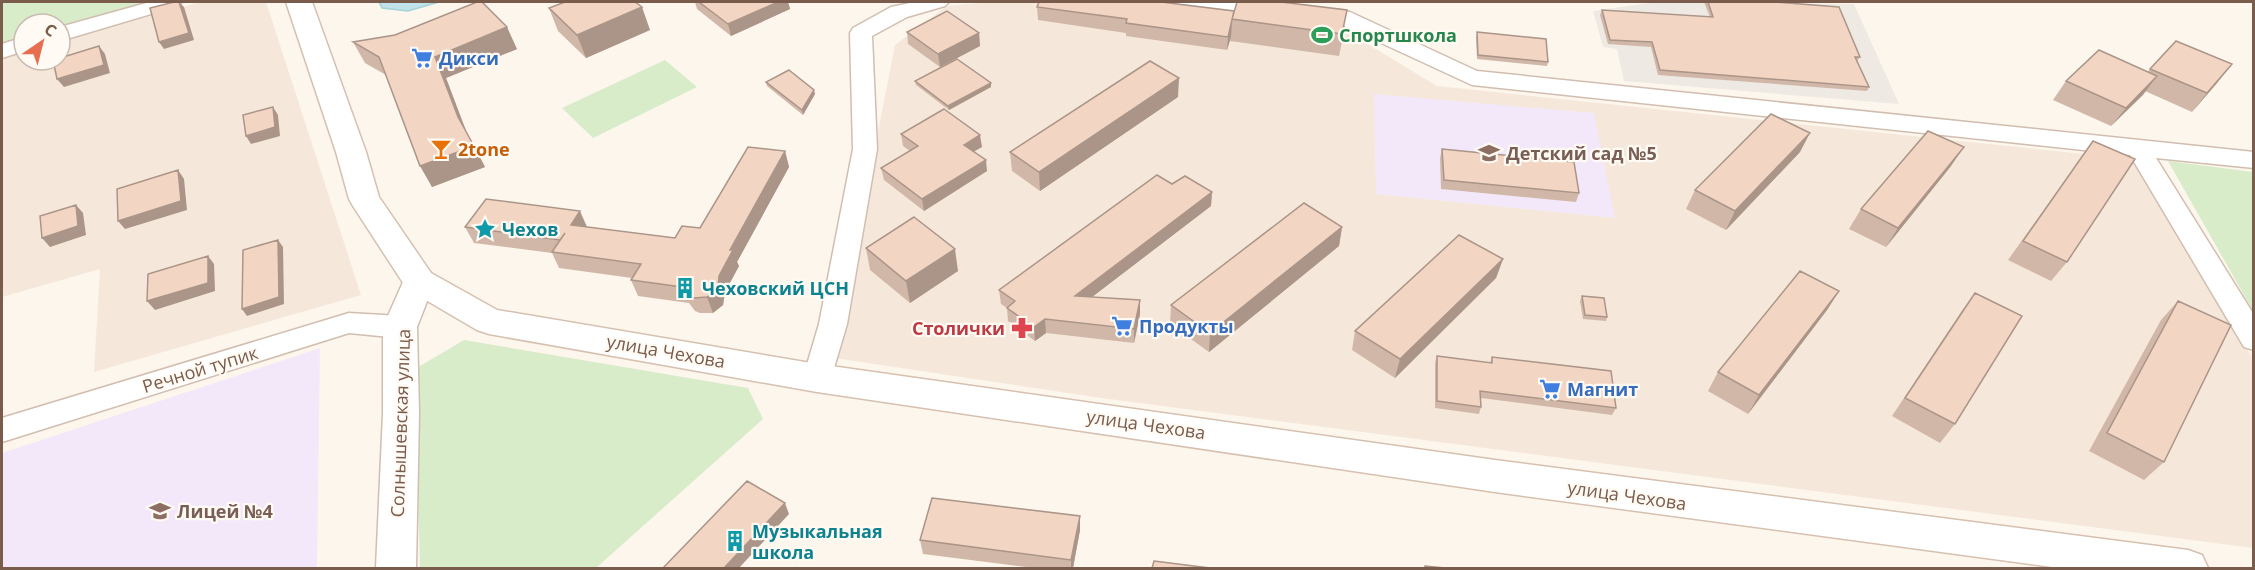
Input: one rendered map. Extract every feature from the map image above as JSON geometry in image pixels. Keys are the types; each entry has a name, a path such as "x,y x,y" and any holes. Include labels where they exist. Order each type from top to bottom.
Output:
{"main road":[{"name":"улица Чехова","path":"299,2 344,132 364,200 419,281 489,321 817,378 1627,495 2188,568"},
{"name":"Солнышевская улица","path":"396,568 401,413 400,327 419,281"}],"street":[{"path":"72,31 171,2"},
{"path":"817,378 832,324 865,149 861,33 899,12 938,2"},
{"path":"1179,2 1342,17 1472,78 2253,160"},
{"path":"2138,148 2253,339"},
{"name":"Речной тупик","path":"2,430 349,323 400,327"}],"shaded area":[{"path":"200,2 266,2 361,295 94,372 100,269 2,297 2,59 12,56 12,72 72,72 72,39"},
{"path":"991,2 1065,2 1338,26 1437,86 2132,159 2253,359 2253,548 1101,398 834,358 895,45 947,6"},
{"path":"1656,2 1854,4 1899,104 1624,81 1617,49 1603,47 1593,11"},
{"name":"Детский сад №5","path":"1374,94 1594,113 1615,218 1376,194"},
{"name":"Лицей №4","path":"320,348 317,568 2,568 2,453"}],"green space":[{"path":"2,2 151,2 72,24 72,12 12,12 12,40 2,43"},
{"path":"665,60 697,87 593,138 562,108"},
{"path":"2168,161 2253,172 2253,311"},
{"path":"464,340 748,388 763,419 596,568 420,568 415,369"}],"water":[{"path":"379,2 439,2 408,11 382,8"}],"building":[{"path":"179,2 189,33 159,42 150,8"},
{"path":"482,2 507,27 435,57 458,117 474,146 420,166 379,57 353,42 395,35"},
{"path":"565,2 635,2 642,7 577,35 549,8"},
{"path":"699,2 778,2 728,24"},
{"path":"1039,2 1161,2 1234,11 1228,37 1126,23 1127,19 1037,7"},
{"path":"1237,2 1281,2 1347,10 1342,34 1232,19"},
{"path":"1708,2 1775,2 1839,7 1860,57 1855,57 1869,87 1660,70 1652,42 1610,40 1602,10 1713,17"},
{"path":"947,11 979,33 938,54 907,32"},
{"path":"1477,32 1546,39 1548,62 1478,55"},
{"path":"2176,41 2232,64 2207,93 2150,69"},
{"path":"99,46 104,65 57,79 56,72 72,72 72,54"},
{"path":"2099,50 2157,76 2126,108 2066,81"},
{"path":"957,59 991,83 948,106 915,81"},
{"path":"1150,61 1179,78 1039,172 1010,152"},
{"path":"789,70 814,90 802,110 766,82"},
{"path":"273,107 275,127 246,136 243,115"},
{"path":"944,109 980,135 964,145 986,160 922,199 881,168 918,146 901,134"},
{"path":"1771,114 1810,133 1735,211 1695,190"},
{"path":"1928,131 1964,147 1898,228 1861,209"},
{"path":"2093,141 2135,159 2067,262 2023,241"},
{"path":"748,147 785,151 730,250 733,250 719,276 718,289 707,297 694,298 682,287 631,280 641,264 552,252 565,233 560,240 465,227 486,199 580,211 571,225 675,238 682,226 700,228"},
{"path":"1442,149 1574,162 1579,193 1444,180"},
{"path":"178,170 181,201 118,221 117,189"},
{"path":"1157,175 1172,184 1185,176 1212,192 1075,296 1140,300 1134,329 1045,319 1034,327 1007,308 1015,301 999,290"},
{"path":"1304,203 1342,227 1210,333 1171,305"},
{"path":"76,205 78,226 42,238 40,216"},
{"path":"914,217 955,249 906,281 866,248"},
{"path":"1459,235 1503,259 1400,359 1355,331"},
{"path":"278,240 279,297 242,309 243,250"},
{"path":"208,256 208,283 147,301 148,274"},
{"path":"1800,271 1839,291 1759,395 1718,372"},
{"path":"1975,293 2022,316 1955,424 1905,398"},
{"path":"1582,296 1604,298 1607,317 1585,315"},
{"path":"2178,301 2231,325 2164,462 2107,433"},
{"path":"1437,356 1492,363 1492,357 1611,371 1616,408 1480,391 1481,407 1437,401"},
{"name":"Музыкальная школа","path":"747,481 785,503 724,568 663,568"},
{"path":"932,498 1080,516 1071,560 920,540"},
{"path":"1154,561 1210,568 1152,568"}],"place":[{"name":"Спортшкола","path":"1322,35"},
{"name":"Дикси","path":"422,58"},
{"name":"2tone","path":"441,149"},
{"name":"Детский сад №5","path":"1489,153"},
{"name":"Чехов","path":"485,229"},
{"name":"Чеховский ЦСН","path":"685,288"},
{"name":"Продукты","path":"1122,326"},
{"name":"Столички","path":"1022,328"},
{"name":"Магнит","path":"1550,389"},
{"name":"Лицей №4","path":"160,511"},
{"name":"Музыкальная школа","path":"735,541"}]}
